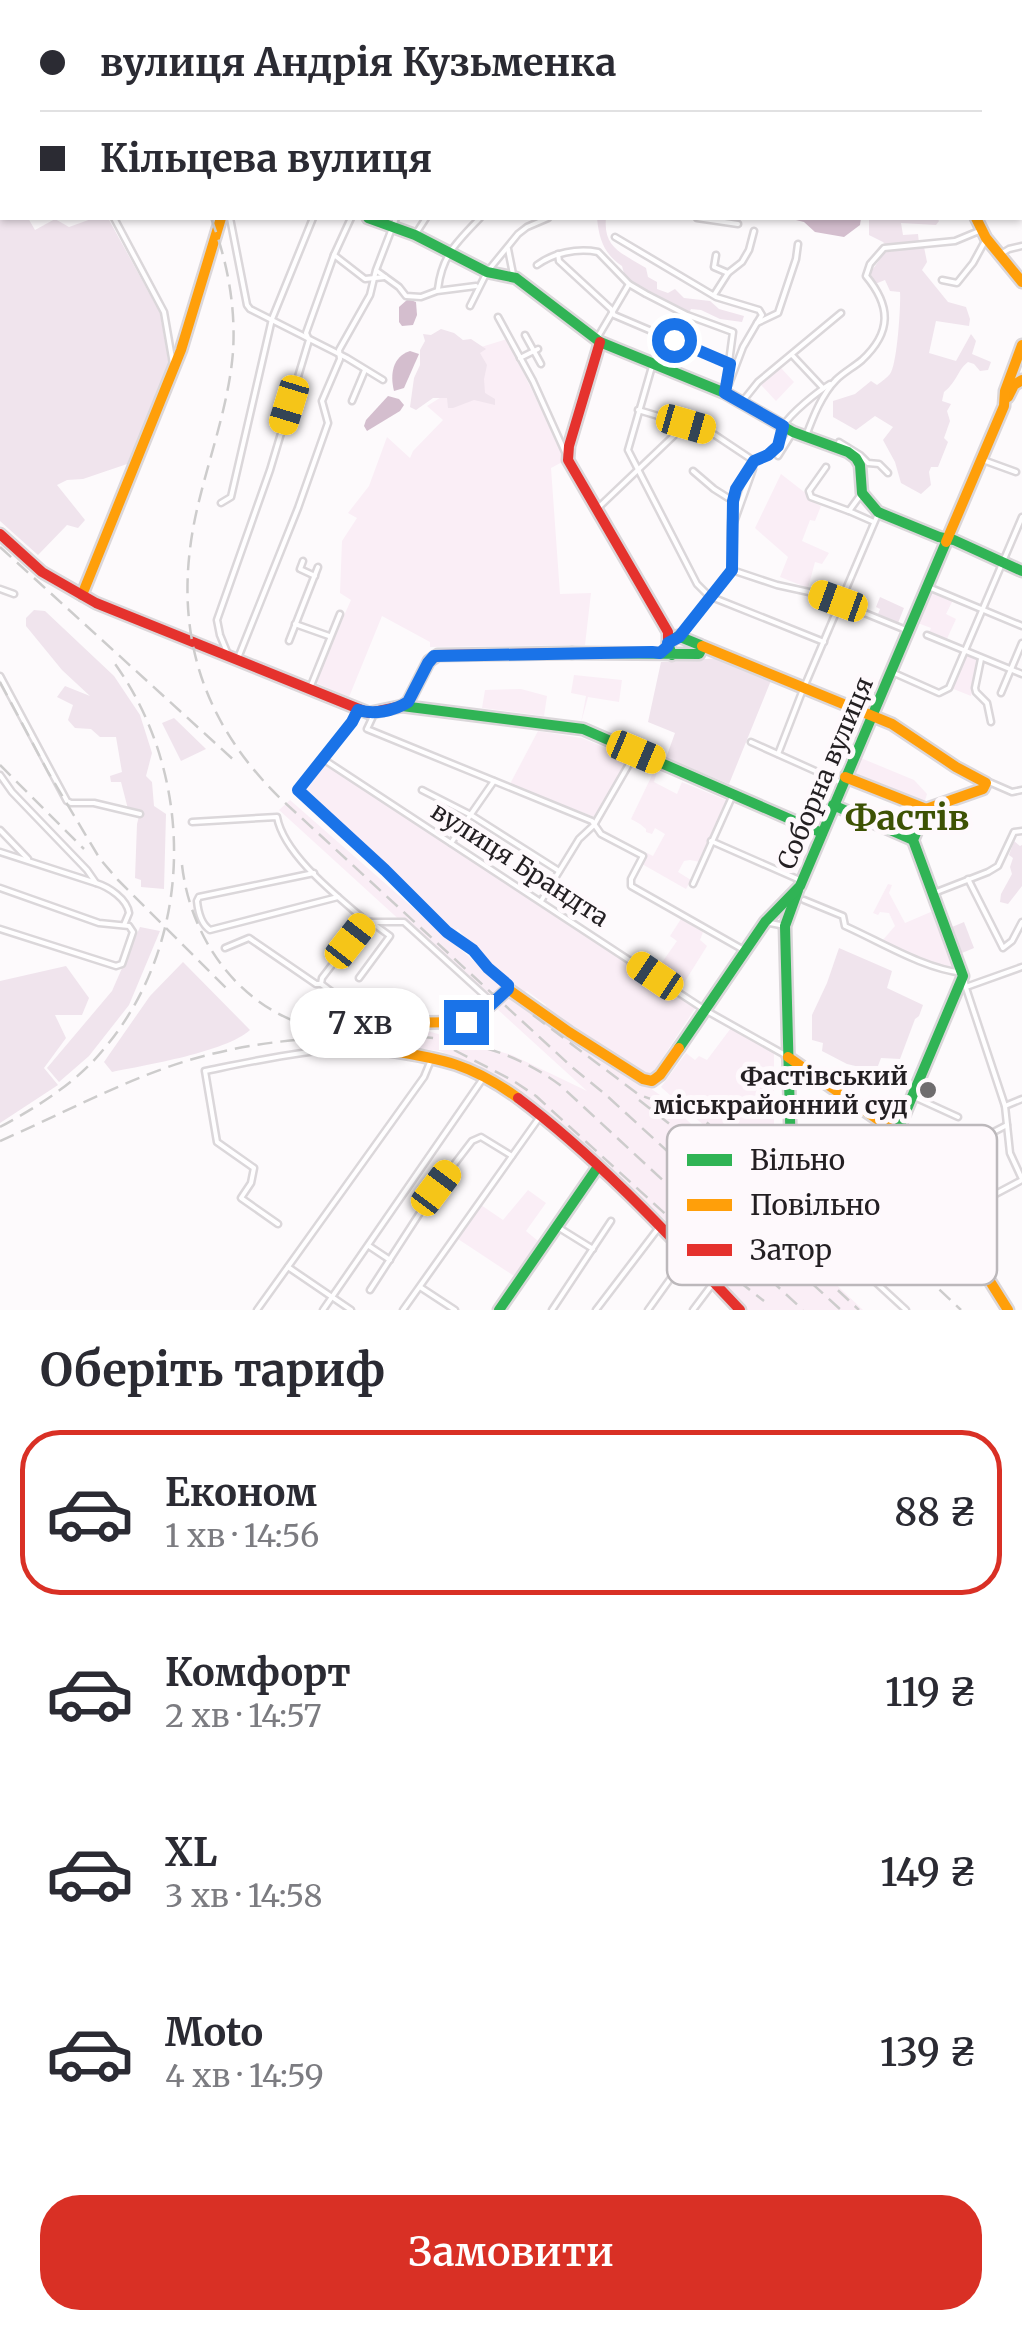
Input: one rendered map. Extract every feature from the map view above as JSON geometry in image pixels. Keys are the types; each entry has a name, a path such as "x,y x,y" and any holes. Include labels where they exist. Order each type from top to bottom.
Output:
{"street":[{"path":"115,220 164,312 174,369"},
{"path":"82,595 174,369 220,220"},
{"path":"230,220 247,305 383,380"},
{"path":"222,503 231,496 272,319 312,220"},
{"path":"233,656 220,635 218,620 270,470 306,333 350,220"},
{"path":"414,236 425,220"},
{"path":"438,291 440,269 448,253 478,220"},
{"path":"470,306 486,272 522,230 544,220"},
{"path":"711,220 738,224"},
{"path":"977,220 1022,282"},
{"path":"233,656 298,508 328,424 322,402 340,359 340,347 370,295 395,222 414,236 486,272 516,278"},
{"path":"714,295 742,262 754,231"},
{"path":"942,280 957,283 972,263 984,234"},
{"path":"778,456 824,388 861,361 874,346 886,314 883,299 866,276 870,264 884,248 984,234"},
{"path":"615,238 718,298 762,314 744,345 725,393"},
{"path":"757,323 778,312 798,244"},
{"path":"999,255 1022,246"},
{"path":"508,247 516,278 600,342 725,393 794,431 853,456 860,465 862,493 876,517 778,754"},
{"path":"537,265 558,254 598,252 629,284 687,315 733,332 725,393"},
{"path":"558,254 559,261 613,313 730,364"},
{"path":"716,255 714,267 728,274"},
{"path":"334,256 360,276 384,277"},
{"path":"376,270 406,296 421,297 480,283"},
{"path":"568,456 599,335 629,284"},
{"path":"742,402 758,382 842,313"},
{"path":"498,317 569,464 670,643 721,655 892,724 956,767 1012,792 1022,790"},
{"path":"525,335 541,364"},
{"path":"520,358 536,350"},
{"path":"791,354 824,388"},
{"path":"653,363 628,450 697,584 709,596 824,642"},
{"path":"352,401 365,370"},
{"name":"Соборна вулиця","path":"508,989 647,1080 656,1080 765,922 801,884 1014,378"},
{"path":"402,706 410,700 434,656 652,652 670,643 732,570 736,489 754,461 774,452 816,410 834,382"},
{"path":"638,410 709,431 754,461"},
{"path":"596,510 686,424"},
{"path":"839,442 868,464 879,464 888,473"},
{"path":"980,460 1016,472"},
{"path":"861,478 868,464"},
{"path":"826,467 809,491 811,497 849,512 947,538 1022,571"},
{"path":"732,530 754,469"},
{"path":"693,472 733,501"},
{"path":"849,512 862,493"},
{"path":"890,671 940,693 949,688 1022,517"},
{"path":"0,534 42,572 82,595 358,710 375,712 402,706 583,729 822,833"},
{"path":"303,561 300,569 315,576"},
{"path":"288,641 318,567"},
{"path":"732,570 818,594 907,630"},
{"path":"926,586 1022,626"},
{"path":"0,588 14,594"},
{"path":"310,688 340,614"},
{"path":"296,624 330,636"},
{"path":"927,636 1022,674"},
{"path":"670,643 700,650"},
{"path":"1001,694 1022,643"},
{"path":"981,659 975,688 988,703 990,722"},
{"path":"0,676 64,798 72,803 85,802 140,814"},
{"path":"225,948 250,938 378,1022 460,1023 478,1016 508,989 473,950 447,932 298,790 358,710"},
{"path":"375,712 367,729 595,823 601,834 643,856 630,879 631,886 745,951"},
{"path":"751,742 926,809 984,789 984,780"},
{"path":"542,902 636,752"},
{"name":"вулиця Брандта","path":"323,759 705,1010 788,1057 886,1125"},
{"path":"0,775 96,883"},
{"path":"450,843 494,780"},
{"path":"422,790 471,815 559,870"},
{"path":"693,884 733,793"},
{"path":"834,806 913,840"},
{"path":"926,809 913,840 1005,1106 1010,1152 1022,1180 997,1193"},
{"path":"192,822 277,817 287,844 314,873 368,922 390,936 359,978"},
{"path":"0,830 30,860"},
{"path":"933,893 998,866 1014,832 1022,831"},
{"path":"712,842 801,884 785,926 790,1125"},
{"path":"0,852 105,886 126,902 130,913 124,925"},
{"path":"314,873 199,897 196,901 205,927 210,930 338,897"},
{"path":"968,879 1003,948 1012,941 1022,922"},
{"path":"0,888 99,923 131,927 132,932 122,964 116,966 0,928"},
{"path":"804,900 843,916 845,926 963,981 1020,967 1022,958"},
{"path":"368,922 404,922 493,1003"},
{"path":"320,984 368,922"},
{"path":"765,922 785,926"},
{"path":"900,1125 963,981"},
{"path":"384,1049 382,1032 387,1023"},
{"path":"278,1224 240,1198 251,1183 254,1168 217,1142 205,1071 354,1047 456,1063 516,1095 542,1114 667,1233"},
{"path":"258,1310 424,1077 432,1057"},
{"path":"323,1310 484,1078"},
{"path":"912,1096 958,1117"},
{"path":"1005,1106 1022,1099"},
{"path":"403,1310 542,1114"},
{"path":"997,1130 1006,1125"},
{"path":"370,1290 436,1188 472,1142 481,1137 512,1156"},
{"path":"499,1310 598,1168"},
{"path":"552,1310 611,1221"},
{"path":"556,1226 593,1248"},
{"path":"596,1310 660,1226"},
{"path":"368,1245 390,1260"},
{"path":"288,1267 351,1310"},
{"path":"648,1310 667,1283"},
{"path":"693,1310 712,1285"},
{"path":"717,1285 740,1310"},
{"path":"879,1285 906,1310"},
{"path":"992,1285 1008,1310"},
{"path":"420,1287 455,1310"},
{"path":"438,1310 444,1302"}],"shaded area":[{"path":"0,220 29,220 35,230 53,220 69,227 88,220 109,220 160,313 170,371 133,462 57,485 85,520 78,528 67,525 38,555 0,521"},
{"path":"597,220 606,220 611,243 646,268 648,277 657,282 657,289 668,293 675,289 684,298 710,301 719,309 744,316 742,322 720,319 701,310 691,309 689,313 641,290 625,277 622,266 601,239"},
{"path":"796,220 861,220 844,237 815,232"},
{"path":"869,220 939,221 936,225 901,223 903,235 918,234 919,243 886,245 869,235"},
{"path":"924,247 927,262 922,270 948,302 966,307 970,319 969,326 936,321 929,353 956,361 971,334 976,341 972,354 991,362 988,370 980,371 968,362 944,392 942,401 951,404 944,438 948,442 938,467 931,467 929,472 931,485 921,494 901,483 883,440 893,427 875,416 856,430 833,417 833,401 855,394 871,381 877,385 890,374 897,348 900,292 890,291 885,280 875,284 868,276 885,252"},
{"path":"408,299 416,302 417,315 413,325 402,326 399,307"},
{"path":"441,329 463,340 471,339 486,349 480,353 487,365 485,393 495,399 495,405 474,400 448,408 447,398 433,398 416,410 410,407 425,341 423,334 431,335"},
{"path":"507,339 566,460 551,468 560,594 591,593 585,645 430,647 430,642 382,616 349,697 314,682 351,600 340,593 342,541 357,518 348,513 369,486 387,437 410,458 443,420 427,406 446,394 478,348"},
{"path":"410,351 419,354 404,388 394,391 394,367"},
{"path":"781,368 794,382 776,401 761,385"},
{"path":"388,396 404,405 367,431 366,420"},
{"path":"781,474 808,495 807,499 821,506 802,541 829,553 822,564 815,562 808,588 780,577 788,557 755,528"},
{"path":"929,589 953,600 946,614 956,619 945,643 928,635 931,628 915,622"},
{"path":"880,597 904,608 898,623 878,614"},
{"path":"34,610 45,611 114,676 140,715 152,753 146,776 152,782 154,806 166,814 164,889 141,887 141,880 135,878 140,812 128,809 121,782 111,782 110,776 122,772 116,737 100,737 91,729 75,728 68,720 73,705 57,697 65,686 90,696 62,670 26,626 26,618"},
{"path":"967,655 980,660 971,696 951,688"},
{"path":"721,658 772,678 729,784 666,758 675,733 648,722 661,662"},
{"path":"574,675 622,680 619,702 588,697 581,723 586,696 571,693"},
{"path":"521,689 547,696 544,716 482,708 485,690"},
{"path":"174,718 206,749 181,761 162,723"},
{"path":"538,731 582,738 630,758 597,818 510,784"},
{"path":"856,756 914,780 927,794 923,807 851,778"},
{"path":"325,764 696,1007 652,1074 581,1033 488,964 488,959 458,929 455,931 323,810 305,792"},
{"path":"654,771 654,782 677,794 682,782 728,801 700,862 684,861 678,872 691,880 686,889 642,864 647,853 653,856 665,834 655,828 652,834 646,832 631,819"},
{"path":"290,800 492,977 660,1095 692,1125 667,1125 667,1222 525,1094 440,1051 386,1045 387,1030 424,1030 512,1055 587,1091 279,810"},
{"path":"1014,841 1022,845 1022,886 1008,904 1000,902 1012,874 1013,858 1009,855"},
{"path":"888,884 892,885 889,893 905,923 933,911 956,970 932,964 883,940 895,926 889,913 873,913"},
{"path":"681,919 703,932 700,940 707,946 679,991 654,974 677,941 670,936"},
{"path":"964,922 974,948 962,953 952,927"},
{"path":"140,927 160,931 129,1005 89,1056 59,1082 47,1068 112,991"},
{"path":"839,948 892,971 887,988 923,1005 900,1059 881,1058 876,1071 847,1064 822,1051 823,1043 812,1040 812,1015"},
{"path":"183,962 250,1030 205,1051 112,1072 104,1062 150,996"},
{"path":"66,966 89,998 82,1015 55,1015 66,1038 44,1068 58,1085 0,1123 0,981"},
{"path":"731,1028 774,1052 774,1125 703,1125 661,1087 686,1053 695,1060 699,1056 707,1060"},
{"path":"528,1190 546,1203 526,1231 538,1241 514,1276 458,1239 481,1205 503,1220"},
{"path":"720,1285 837,1285 863,1310 742,1310"}],"railway":[{"path":"212,220 229,284 233,352 224,408 199,501 188,585 197,662 210,699 252,768 282,800 667,1151"},
{"path":"0,547 237,763"},
{"path":"0,1127 55,1093 103,1050 134,1007 155,959 169,909 174,857 171,805 160,755 140,706 113,661"},
{"path":"0,682 100,859 227,989"},
{"path":"0,765 84,849"},
{"path":"182,865 197,922 227,972 270,1009 325,1030"},
{"path":"533,1015 638,1094 695,1112 710,1125"},
{"path":"0,1141 136,1079 183,1062 281,1042 399,1036 483,1047 535,1069 560,1085 667,1184"},
{"path":"454,1050 536,1096 667,1215"},
{"path":"639,1100 671,1125"},
{"path":"744,1285 764,1301"},
{"path":"776,1285 803,1310"},
{"path":"814,1285 841,1310"},
{"path":"832,1285 859,1310"},
{"path":"935,1285 961,1310"}],"traffic: fast":[{"path":"374,220 415,235 487,272 516,278 600,342 725,393 793,432 848,452 860,465 862,493 878,512 1022,571"},
{"path":"679,1048 765,922 800,886 946,542"},
{"path":"572,653 699,654 702,648 678,636 668,643 672,655"},
{"path":"402,706 583,729 822,833"},
{"path":"833,805 913,840"},
{"path":"900,1125 963,976 913,840 926,809"},
{"path":"790,1125 785,926 798,890"},
{"path":"499,1310 597,1168"}],"traffic: slow":[{"path":"82,595 181,350 220,220"},
{"path":"977,220 986,238 1022,282"},
{"path":"946,542 1004,406 1005,391 1022,345"},
{"path":"1008,397 1022,380"},
{"path":"702,646 892,724 986,783 983,789 926,809"},
{"path":"845,777 926,809"},
{"path":"518,1098 486,1077 456,1065 387,1050 381,1041 382,1030 387,1023 466,1022 480,1015 508,989 643,1079 652,1081 660,1075 679,1048"},
{"path":"788,1057 886,1125"},
{"path":"992,1285 1008,1310"}],"traffic: jam":[{"path":"600,342 568,460 668,632 668,643"},
{"path":"0,534 42,572 96,603 369,713 408,702 429,661 438,655 572,653"},
{"path":"518,1098 605,1172 667,1233"},
{"path":"716,1285 740,1310"}],"place":[{"name":"Фастівський міськрайонний суд","path":"928,1090"}],"district":[{"name":"Фастів","path":"907,818"}],"route":[{"path":"466,1022 480,1015 508,985 298,790 358,710 369,713 408,702 434,656 660,653 679,637 732,570 730,542 736,489 754,461 774,452 783,426 725,393 730,364 674,340"}]}
